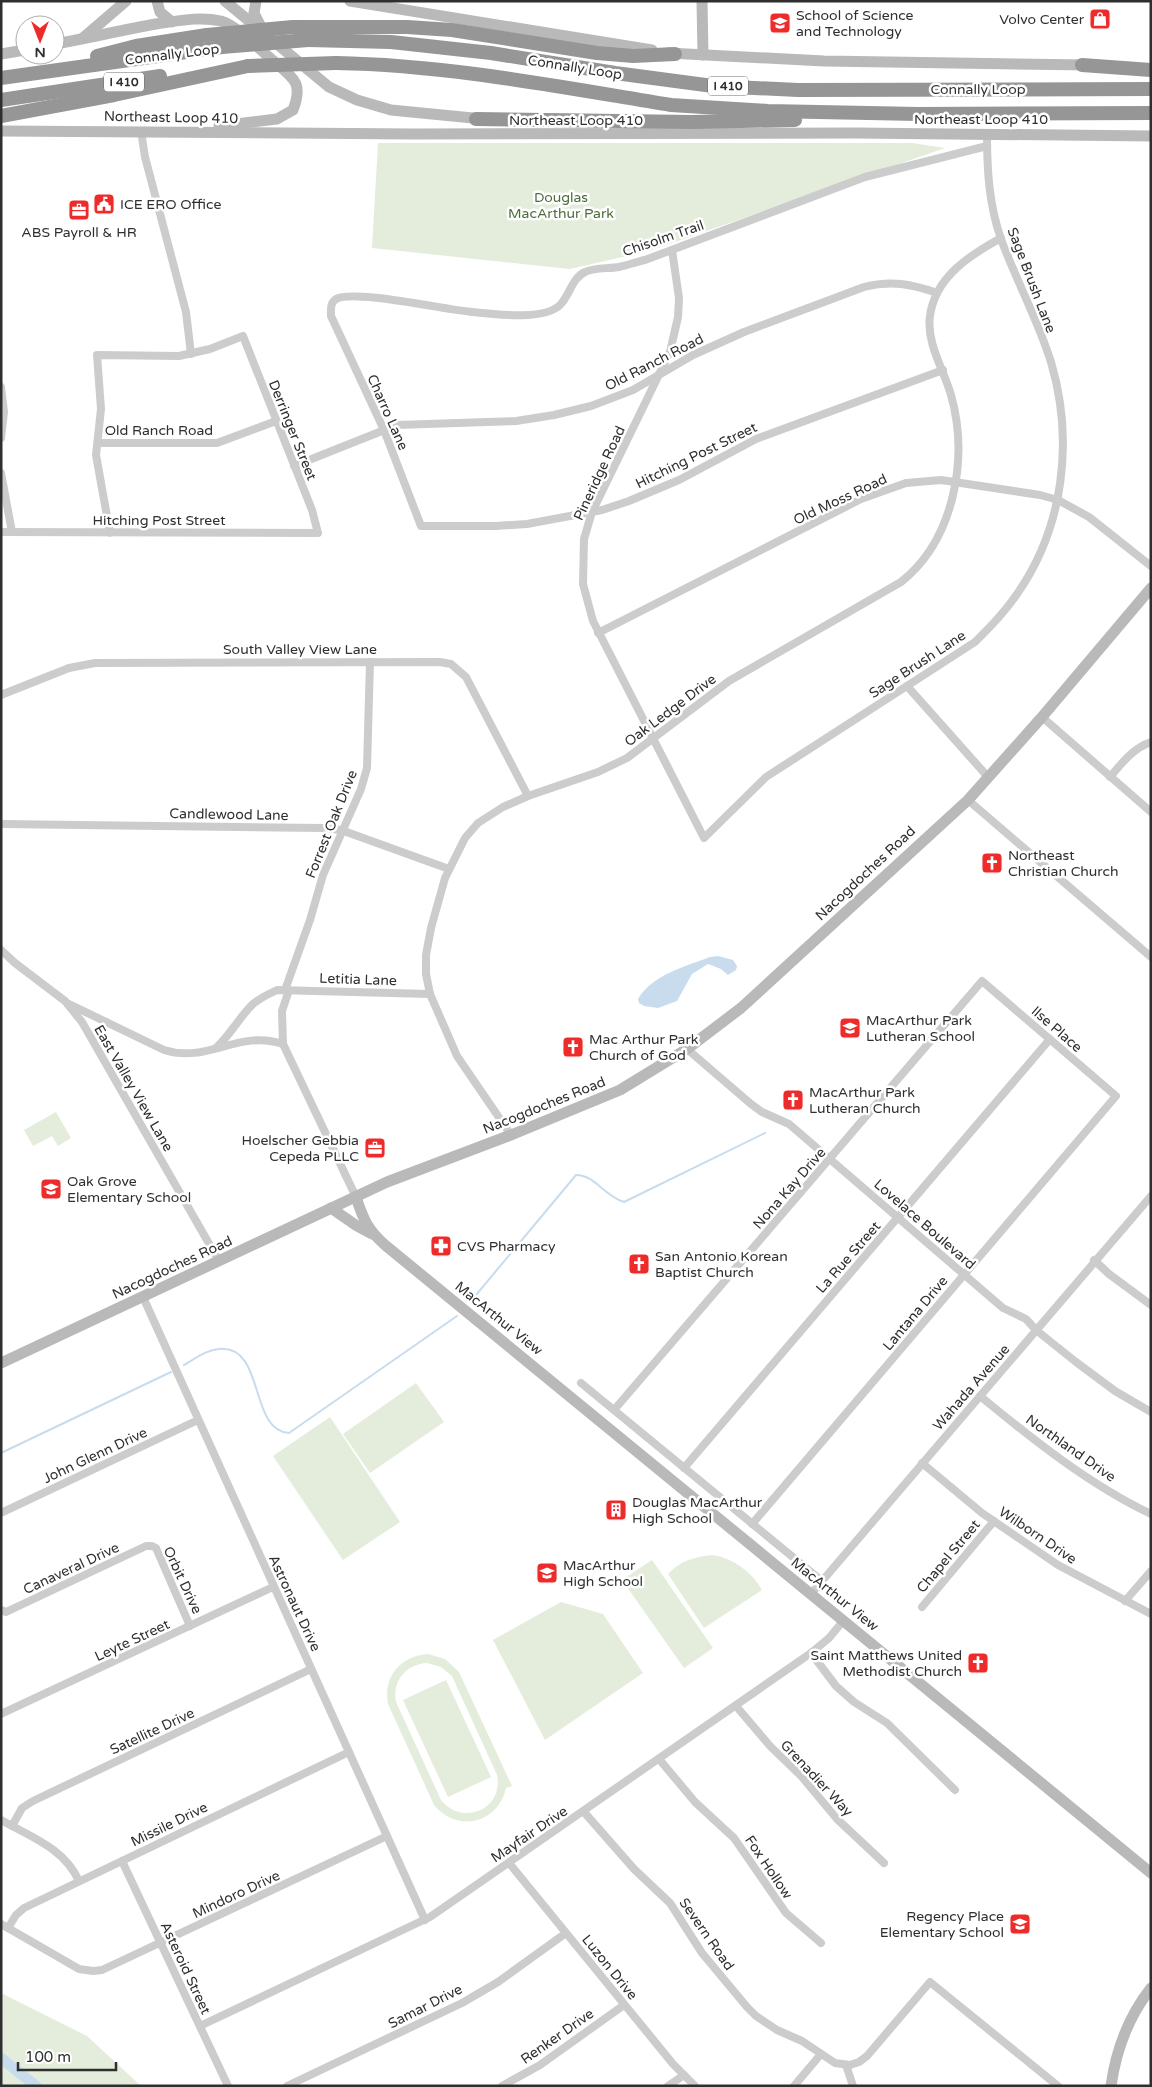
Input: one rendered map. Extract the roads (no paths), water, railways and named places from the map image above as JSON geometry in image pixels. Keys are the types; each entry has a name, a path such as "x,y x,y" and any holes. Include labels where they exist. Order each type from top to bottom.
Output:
{"highway":[{"path":"30,74 136,46 207,35 294,27 407,27 452,30 596,53 633,56 675,54"},
{"name":"Connally Loop","path":"1,78 222,47 308,40 391,42 491,53 712,86 798,90 1151,88"},
{"name":"Connally Loop","path":"1,100 162,76 248,66 336,63 457,71 707,108 918,114 1151,113"},
{"path":"1082,65 1151,70"},
{"path":"1,116 114,95 248,66"},
{"path":"476,119 692,122 779,121 918,114"}],"main road":[{"path":"82,39 126,1"},
{"path":"157,1 160,12 172,22"},
{"path":"225,1 329,87 358,100 391,110 648,135"},
{"path":"256,1 254,13 266,35"},
{"path":"350,1 675,54 824,61 1082,65 1151,63"},
{"path":"702,1 703,55"},
{"path":"65,42 172,22 206,19 223,22 242,34 292,77 298,88 298,99 293,110 277,119 173,132"},
{"path":"1,54 15,52"},
{"name":"Northeast Loop 410","path":"1,131 1151,136"},
{"name":"Nacogdoches Road","path":"1,1363 387,1182 620,1090 687,1049 741,1008 968,800 1151,588"},
{"name":"MacArthur View","path":"356,1196 365,1223 375,1236 1151,1873"},
{"path":"331,1208 375,1236"},
{"path":"1111,2086 1117,2054 1125,2032 1135,2011 1151,1988"}],"street":[{"path":"110,533 98,466 101,410 97,355 169,356 191,354 186,312 145,156 141,131"},
{"name":"Sage Brush Lane","path":"704,838 766,777 969,647 1000,617 1036,563 1058,500 1063,453 1062,423 1055,378 1050,360 1001,238 989,188 987,134"},
{"name":"Chisolm Trail","path":"330,309 332,303 337,299 361,296 469,312 526,315 545,313 560,305 574,282 587,271 620,267 672,250 866,177 987,146"},
{"path":"937,294 946,279 963,261 1001,238"},
{"name":"Pineridge Road","path":"672,250 679,298 678,317 670,352 592,512 584,539 582,575 589,612 598,633 704,838"},
{"name":"Old Ranch Road","path":"294,466 384,430 408,423 510,422 554,415 599,402 633,390 693,355 744,332 864,286 884,283 905,283 937,294"},
{"name":"Oak Ledge Drive","path":"510,1135 457,1056 430,994 426,964 428,941 449,869 462,843 478,823 494,811 528,796 610,767 653,739 729,681 901,582 928,556 939,536 955,483 958,461 958,435 951,396 931,340 929,327 931,309 937,294"},
{"name":"Charro Lane","path":"330,309 331,316 384,430 421,526"},
{"name":"Derringer Street","path":"191,354 243,336 312,510 318,533"},
{"name":"Hitching Post Street","path":"421,526 527,524 592,512 628,502 679,480 756,439 943,370"},
{"path":"1,387 4,412 1,438"},
{"name":"Old Ranch Road","path":"98,443 217,443 276,421"},
{"path":"1,473 12,532"},
{"name":"Old Moss Road","path":"598,633 861,499 883,490 923,480 940,480 993,487 1058,500 1089,517 1151,566"},
{"name":"Hitching Post Street","path":"1,532 318,533"},
{"name":"Forrest Oak Drive","path":"283,1044 282,1011 284,990 310,920 323,875 368,768 370,662"},
{"name":"South Valley View Lane","path":"1,695 64,669 95,663 440,662 451,664 461,671 474,690 528,796"},
{"path":"907,686 988,776"},
{"path":"1042,716 1151,812"},
{"path":"1110,777 1132,752 1143,744 1151,742"},
{"path":"968,800 1151,957"},
{"name":"Candlewood Lane","path":"1,824 324,828 341,830 449,869"},
{"name":"East Valley View Lane","path":"1,950 64,1001 88,1032 219,1261"},
{"name":"Ilse Place","path":"982,981 1116,1096"},
{"name":"Nona Kay Drive","path":"614,1410 982,981"},
{"path":"216,1048 229,1036 251,1006 259,999 284,990"},
{"name":"Letitia Lane","path":"284,990 430,994"},
{"path":"64,1001 171,1052 192,1054 258,1039 283,1044 356,1196"},
{"name":"La Rue Street","path":"684,1468 1050,1039"},
{"name":"Lovelace Boulevard","path":"687,1049 751,1104 762,1112 789,1124 1003,1308 1026,1319 1036,1330 1115,1391 1151,1412"},
{"name":"Lantana Drive","path":"752,1524 1116,1096"},
{"name":"Wahada Avenue","path":"810,1594 1094,1260 1151,1196"},
{"path":"1094,1260 1151,1305"},
{"name":"Astronaut Drive","path":"143,1297 425,1920"},
{"name":"MacArthur View","path":"581,1383 822,1581"},
{"name":"Northland Drive","path":"980,1396 1056,1456 1133,1506 1151,1514"},
{"name":"John Glenn Drive","path":"1,1512 198,1420"},
{"path":"639,1452 649,1439"},
{"name":"Wilborn Drive","path":"922,1463 994,1521 1058,1565 1151,1614"},
{"name":"Chapel Street","path":"922,1607 994,1521"},
{"name":"Canaveral Drive","path":"1,1610 6,1612 146,1546 152,1546"},
{"name":"Orbit Drive","path":"152,1546 156,1548 190,1626"},
{"path":"1125,1601 1151,1571"},
{"name":"Leyte Street","path":"1,1714 273,1587"},
{"name":"Mayfair Drive","path":"200,2026 425,1920 584,1812 811,1653 829,1638 844,1620"},
{"path":"811,1653 836,1686 854,1702 887,1723 955,1790"},
{"name":"Satellite Drive","path":"12,1826 22,1808 33,1801 311,1669"},
{"name":"Grenadier Way","path":"736,1706 770,1746 802,1777 837,1819 884,1863"},
{"name":"Missile Drive","path":"5,1926 20,1910 349,1752"},
{"name":"Fox Hollow","path":"660,1759 695,1802 734,1838 786,1913 820,1943"},
{"name":"Severn Road","path":"584,1812 634,1869 670,1902 702,1953 747,2007 766,2023 802,2041 831,2062 846,2065"},
{"path":"1,1820 63,1856 79,1881"},
{"name":"Mindoro Drive","path":"5,1926 79,1969 93,1972 111,1967 161,1944 387,1836"},
{"name":"Asteroid Street","path":"122,1861 228,2086"},
{"name":"Luzon Drive","path":"509,1863 624,2005 695,2086"},
{"name":"Samar Drive","path":"287,2086 462,2002 498,1982 566,1933"},
{"path":"853,2086 846,2065 859,2062 867,2056 930,1982 1058,2086"},
{"name":"Renker Drive","path":"502,2086 540,2065 624,2005"},
{"path":"794,2086 821,2054"},
{"path":"668,2086 684,2074"}],"water":[{"path":"718,956 733,960 737,966 736,970 728,975 721,969 708,964 692,974 677,1001 658,1008 644,1006 639,1003 638,999 644,991 670,972 710,957"}],"waterway":[{"path":"471,1301 576,1175 589,1178 611,1195 624,1202 765,1133"},
{"path":"184,1365 210,1351 219,1349 234,1351 244,1360 251,1373 267,1418 276,1428 289,1433 457,1316"},
{"path":"1,1453 171,1372"},
{"path":"1,2058 36,2086"}],"place":[{"name":"Volvo Center","path":"1100,19"},
{"name":"School of Science and Technology","path":"780,23"},
{"name":"ICE ERO Office","path":"104,204"},
{"name":"ABS Payroll & HR","path":"79,210"},
{"name":"Northeast Christian Church","path":"992,863"},
{"name":"MacArthur Park Lutheran School","path":"850,1028"},
{"name":"Mac Arthur Park Church of God","path":"573,1047"},
{"name":"MacArthur Park Lutheran Church","path":"793,1100"},
{"name":"Hoelscher Gebbia Cepeda PLLC","path":"375,1148"},
{"name":"Oak Grove Elementary School","path":"51,1189"},
{"name":"CVS Pharmacy","path":"441,1246"},
{"name":"San Antonio Korean Baptist Church","path":"639,1264"},
{"name":"Douglas MacArthur High School","path":"616,1510"},
{"name":"MacArthur High School","path":"547,1573"},
{"name":"Saint Matthews United Methodist Church","path":"978,1663"},
{"name":"Regency Place Elementary School","path":"1020,1924"}],"park label":[{"name":"Douglas MacArthur Park","path":"561,206"}]}
